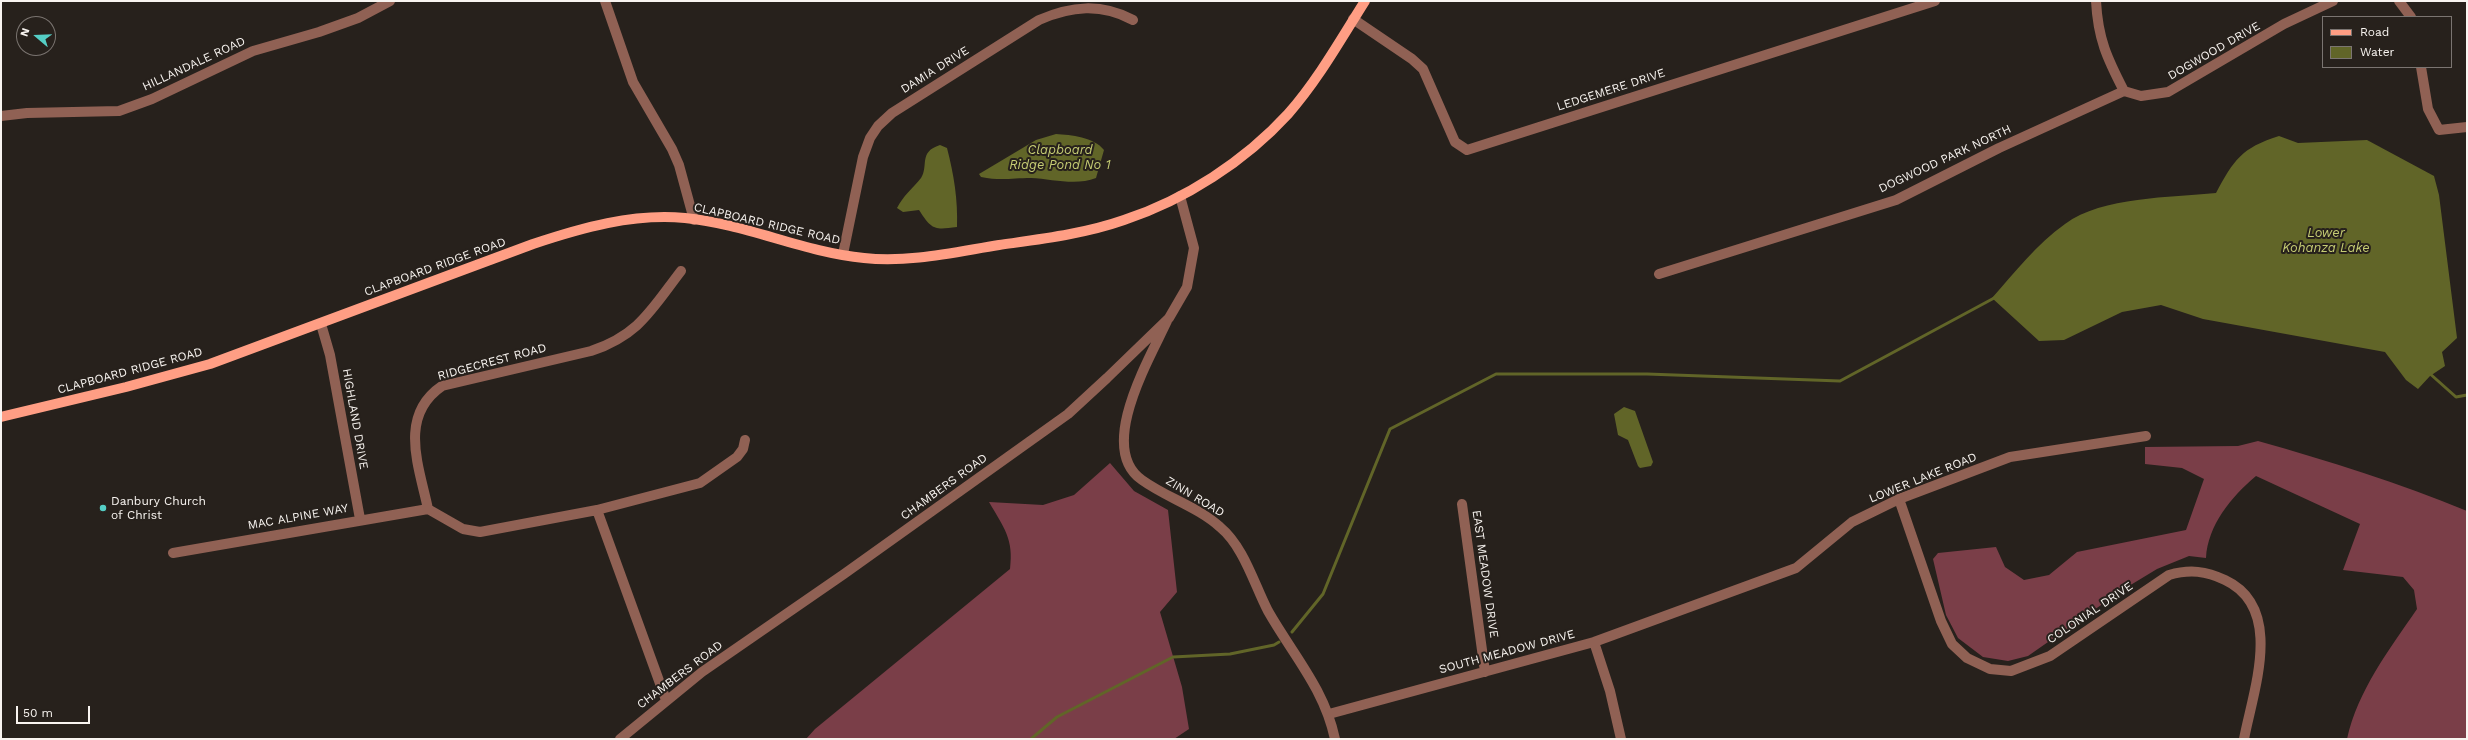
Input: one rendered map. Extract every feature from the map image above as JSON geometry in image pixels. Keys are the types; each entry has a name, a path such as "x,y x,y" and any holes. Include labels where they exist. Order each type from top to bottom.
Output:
{"main road":[{"name":"CLAPBOARD RIDGE ROAD","path":"1,417 179,373 321,324 526,247 581,229 615,222 650,218 694,220 842,254 886,259 916,257 1051,237 1123,220 1180,196 1234,161 1288,113 1310,86 1365,1"}],"street":[{"name":"HILLANDALE ROAD","path":"1,116 27,113 119,111 152,99 253,51 319,32 358,18 390,1"},
{"path":"606,1 633,82 672,149 679,165 694,220"},
{"name":"LEDGEMERE DRIVE","path":"1353,19 1412,59 1423,69 1455,142 1467,150 1934,1"},
{"path":"2096,1 2097,22 2103,50 2124,91"},
{"name":"DOGWOOD DRIVE","path":"2124,91 2141,96 2168,92 2284,24 2333,1"},
{"path":"2399,1 2410,16"},
{"name":"DAMIA DRIVE","path":"842,254 863,157 870,138 878,126 892,113 1039,20 1061,10 1083,8 1116,11 1133,20"},
{"path":"2421,68 2428,109 2439,130 2467,127"},
{"name":"DOGWOOD PARK NORTH","path":"1659,274 1896,200 1999,148 2124,91"},
{"name":"CHAMBERS ROAD","path":"620,739 666,700 1068,414 1169,318 1187,287 1194,248 1180,196"},
{"name":"RIDGECREST ROAD","path":"428,509 416,454 415,434 418,414 428,396 442,386 590,351 612,344 643,321 681,271"},
{"name":"ZINN ROAD","path":"1169,318 1130,401 1125,422 1127,457 1140,479 1205,516 1221,527 1234,543 1269,612 1296,652 1329,714 1335,739"},
{"name":"HIGHLAND DRIVE","path":"321,324 330,355 360,519"},
{"name":"LOWER LAKE ROAD","path":"1594,642 1796,568 1852,522 1899,498 2010,457 2146,436"},
{"path":"428,509 464,529 480,532 597,510 700,484 736,457 743,449 745,440"},
{"name":"COLONIAL DRIVE","path":"1899,498 1941,622 1952,644 1967,658 1990,669 2010,671 2050,656 2169,575 2184,571 2198,571 2211,574 2229,582 2248,597 2254,606 2262,636 2258,669 2244,739"},
{"name":"EAST MEADOW DRIVE","path":"1462,504 1485,672"},
{"name":"MAC ALPINE WAY","path":"174,553 360,519 428,509"},
{"path":"597,510 666,700"},
{"name":"SOUTH MEADOW DRIVE","path":"1329,714 1594,642 1610,691 1621,739"}],"shaded area":[{"path":"2258,441 2364,473 2467,511 2467,739 2347,739 2352,721 2367,687 2385,655 2417,609 2414,590 2403,577 2343,570 2360,524 2256,476 2238,493 2222,512 2211,534 2206,558 2189,556 2157,569 2124,589 2028,656 2008,661 1983,657 1958,638 1946,615 1933,559 1938,553 1996,547 2005,567 2024,580 2049,575 2077,552 2186,530 2204,479 2182,468 2145,464 2145,447 2238,446"},
{"path":"1110,463 1134,491 1168,510 1177,592 1160,612 1182,687 1189,729 1174,739 806,739 815,729 1010,569 1011,550 1007,534 989,502 1043,505 1074,495"}],"water":[{"name":"Clapboard Ridge Pond No 1","path":"1056,134 1088,139 1104,150 1096,178 1080,182 1072,182 1031,178 995,179 981,177 979,174 1036,140"},
{"name":"Lower Kohanza Lake","path":"2279,136 2298,143 2367,140 2434,176 2439,195 2457,338 2442,352 2445,366 2430,376 2418,389 2406,380 2385,352 2203,319 2161,305 2122,312 2064,340 2039,341 1992,298 2045,240 2065,224 2098,208 2117,203 2216,193 2228,172 2240,157 2256,145"},
{"path":"940,145 947,148 952,168 956,197 957,227 934,227 927,222 919,210 903,212 897,208 905,196 921,178 926,155 933,148"},
{"path":"1624,407 1635,411 1653,462 1651,466 1640,468 1628,440 1618,435 1614,414"}],"waterway":[{"path":"1292,632 1323,594 1390,429 1496,374 1647,374 1840,381 1996,297"},
{"path":"2428,372 2456,397 2467,395"},
{"path":"1031,739 1057,717 1173,657 1230,654 1274,645 1279,642"}],"place":[{"name":"Danbury Church of Christ","path":"103,508"}]}
